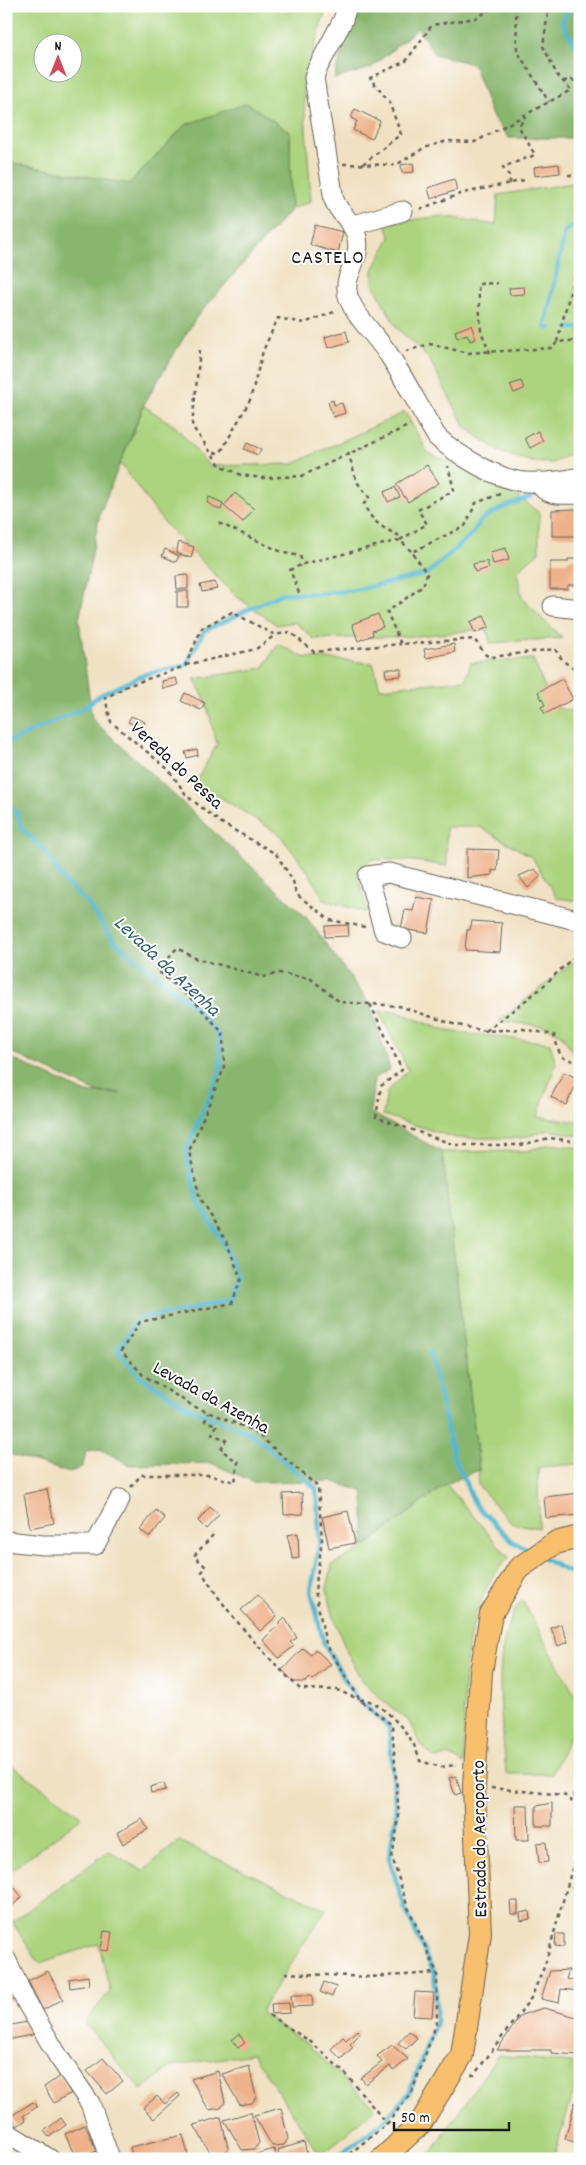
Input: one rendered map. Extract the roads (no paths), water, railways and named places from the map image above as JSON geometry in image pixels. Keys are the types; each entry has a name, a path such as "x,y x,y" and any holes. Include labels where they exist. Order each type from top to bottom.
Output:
{"main road":[{"name":"Estrada do Aeroporto","path":"382,2159 420,2124 462,2055 480,1934 474,1787 482,1672 491,1614 519,1568 555,1543 580,1536"}],"street":[{"path":"347,6 343,20 314,78 316,102 330,163 334,200 338,210 354,225 358,253 347,277 346,287 352,305 391,357 425,418 437,437 447,446 480,465 515,480 538,482 580,477"},
{"path":"354,225 403,211"},
{"path":"538,482 543,490 550,494 580,494"},
{"path":"552,606 580,609"},
{"path":"402,938 384,931 368,876 389,873 580,921"},
{"path":"6,1541 43,1545 95,1545 120,1499"},
{"path":"6,1960 25,2000 58,2056 90,2103 110,2159"},
{"path":"6,2132 50,2159"}],"waterway":[{"name":"Levada da Azenha","path":"570,6 562,22 580,55"},
{"name":"Levada da Azenha","path":"551,328 545,328 565,231 580,221"},
{"name":"Levada da Azenha","path":"568,328 580,328"},
{"name":"Levada da Azenha","path":"6,743 82,709 100,695 146,674 186,665 204,631 283,593 314,594 355,590 427,574 471,535 481,520 500,509 531,497"},
{"name":"Levada da Azenha","path":"6,806 17,812 21,828 43,849 64,881 88,904 114,941 192,1005 219,1035 221,1068 186,1151 197,1200 223,1242 237,1279 229,1300 185,1311 138,1318 117,1351 141,1377 191,1409 252,1434 316,1488 320,1540 311,1591 324,1644 355,1697 389,1727 396,1816 389,1857 404,1906 434,1974 436,2022 409,2093 384,2121 335,2159"},
{"path":"430,1352 453,1455 475,1504 512,1541 531,1552"},
{"path":"544,1559 580,1578"}],"district":[{"name":"CASTELO","path":"328,256"}]}
